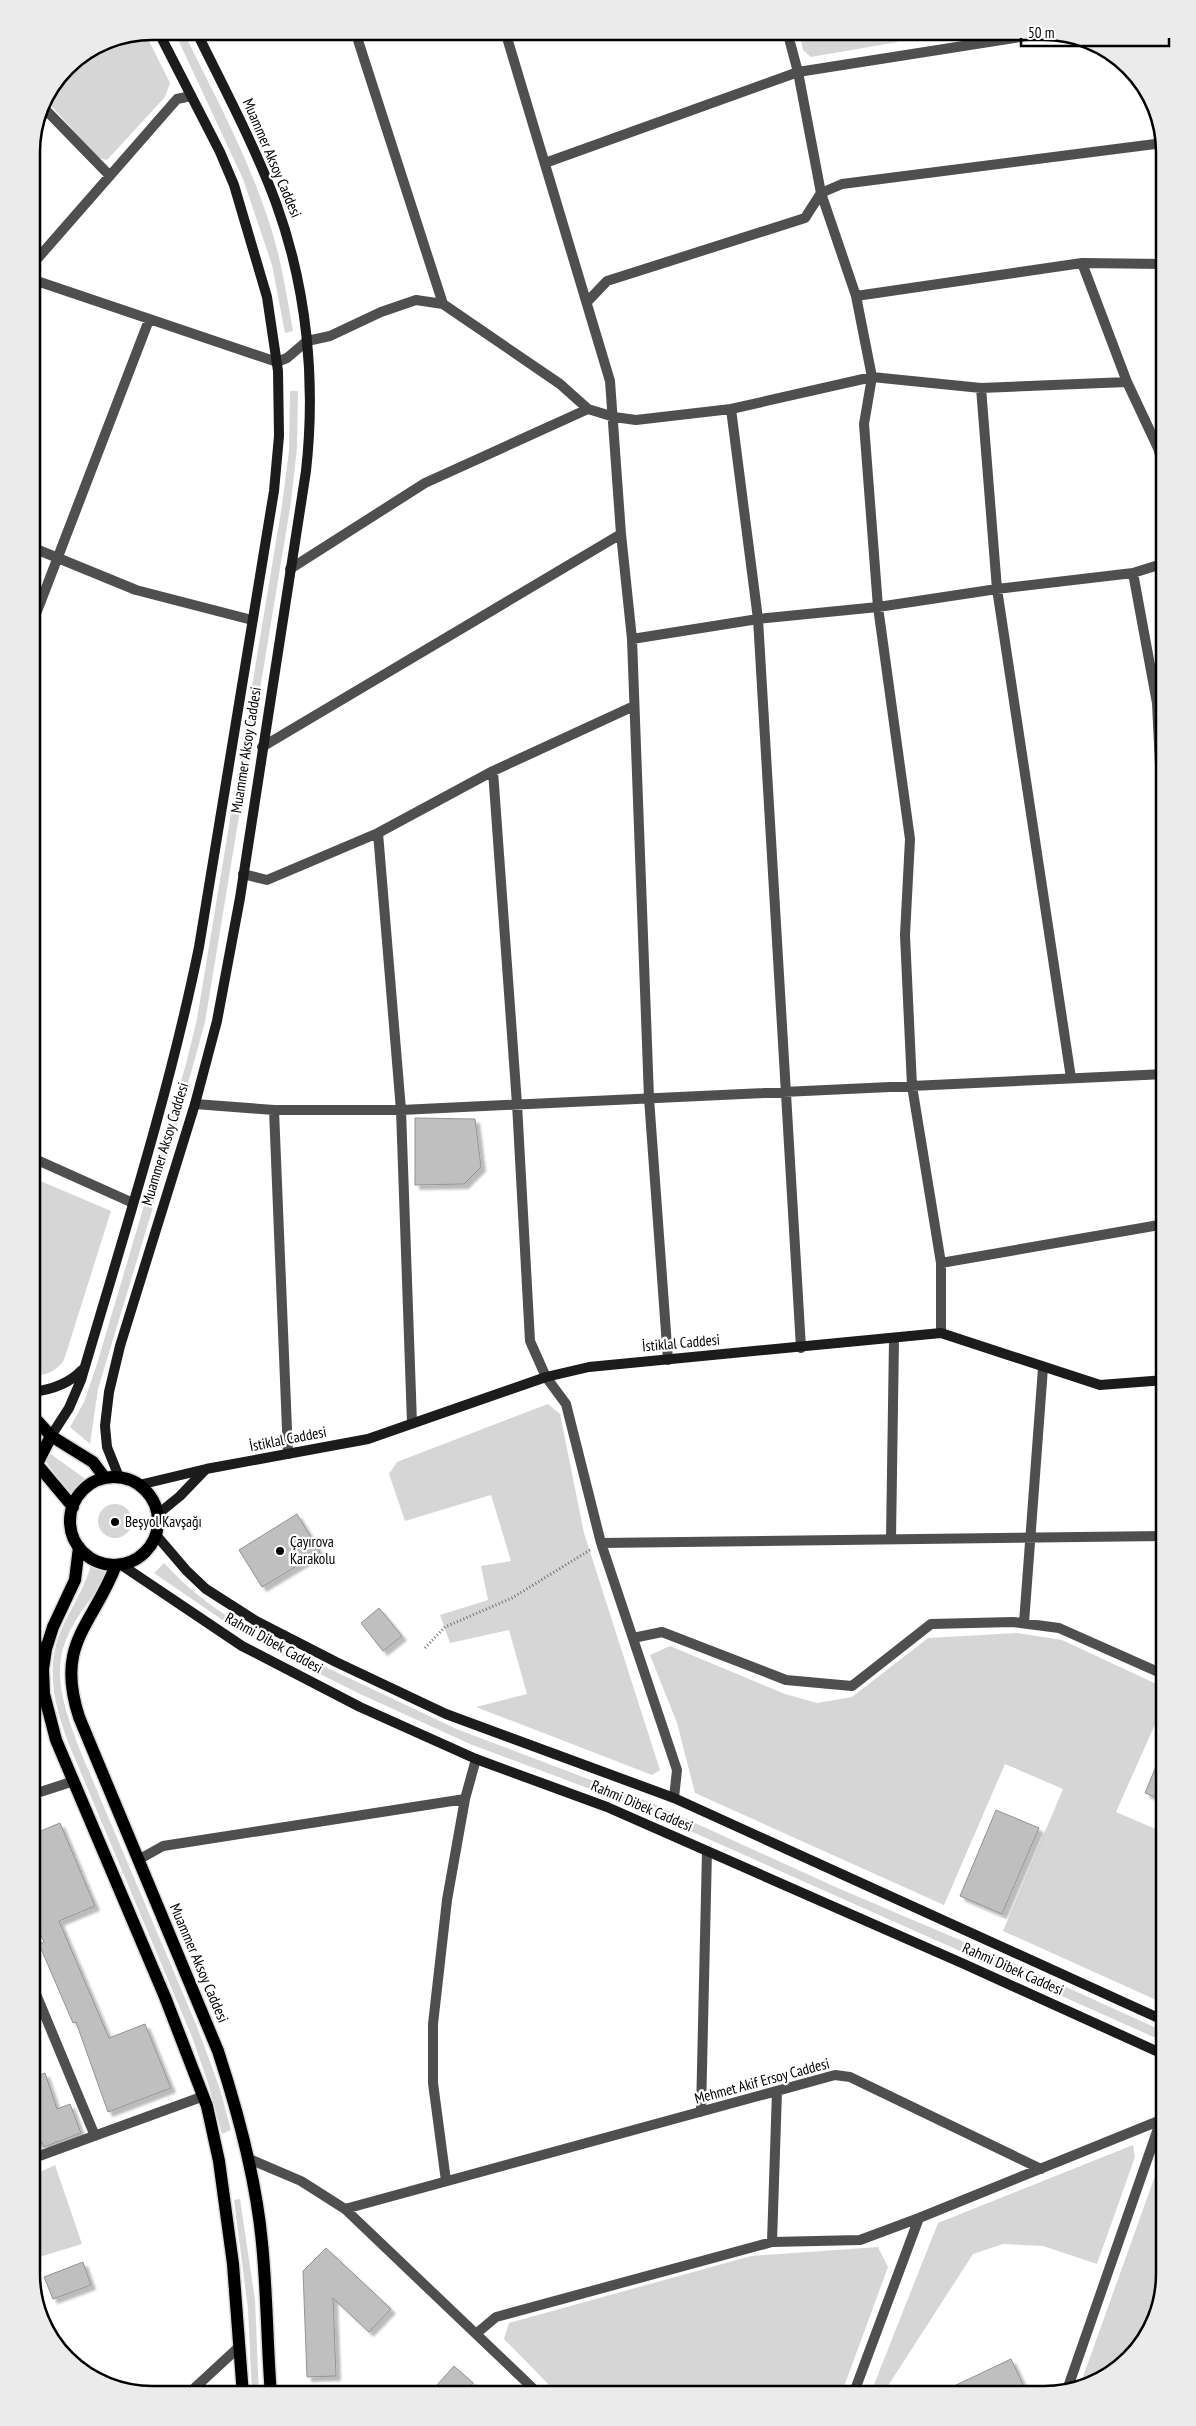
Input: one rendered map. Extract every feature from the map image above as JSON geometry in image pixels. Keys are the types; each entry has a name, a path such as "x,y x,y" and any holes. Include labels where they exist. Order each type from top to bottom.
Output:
{"main road":[{"path":"40,1452 72,1401 85,1367 168,1084 192,984 278,463 280,402 277,362 267,297 245,216 220,152 163,40"},
{"name":"Muammer Aksoy Caddesi","path":"120,1477 107,1447 105,1426 108,1392 120,1346 195,1104 228,966 306,471 311,426 307,341 298,282 276,204 258,158 200,40"},
{"name":"İstiklal Caddesi","path":"139,1485 206,1469 368,1439 546,1377 589,1367 941,1333 1043,1368 1100,1385 1156,1381"},
{"path":"40,1391 47,1391 73,1380 85,1367"},
{"path":"40,1424 51,1436 93,1462 104,1478"},
{"path":"40,1467 73,1507"},
{"path":"158,1514 180,1496 206,1469"},
{"path":"118,1564 142,1555 156,1535 158,1514 150,1494 139,1485 120,1477 104,1478 92,1482 82,1490 73,1507 71,1531 79,1547 75,1580 53,1627 46,1649 43,1669 48,1716 172,2014 204,2096 219,2162 233,2264 242,2386"},
{"name":"Rahmi Dibek Caddesi","path":"156,1535 186,1570 206,1589 256,1621 446,1714 674,1798 1156,2017"},
{"name":"Rahmi Dibek Caddesi","path":"79,1547 89,1557 102,1563 118,1564 234,1641 275,1665 360,1707 476,1759 607,1807 1156,2051"},
{"name":"Muammer Aksoy Caddesi","path":"118,1564 81,1630 70,1666 70,1682 79,1717 218,2051 238,2117 262,2241 271,2386"}],"street":[{"path":"358,40 443,304"},
{"path":"508,40 610,380 621,534 632,639 649,1098 668,1360"},
{"path":"788,40 798,72 821,193 856,296 872,377 864,424 878,607 910,839 905,935 912,1086 941,1263 941,1333"},
{"path":"545,163 798,72 1001,40"},
{"path":"40,257 177,99 191,96"},
{"path":"47,111 110,176"},
{"path":"587,302 607,281 805,218 821,193 842,184 1155,144"},
{"path":"856,296 1082,264 1156,264"},
{"path":"1082,264 1128,382 1156,436"},
{"path":"40,282 277,362 287,358 307,341 330,336 381,312 416,300 443,304 560,384 588,408 614,417 636,420 731,409 872,377 981,388 1128,382"},
{"path":"40,607 149,320"},
{"path":"981,388 997,589 1071,1078"},
{"path":"290,570 425,483 588,408"},
{"path":"731,409 758,619 788,1092 801,1348"},
{"path":"262,747 621,534"},
{"path":"40,551 136,590 252,620"},
{"path":"632,639 758,619 878,607 997,589 1134,573 1156,566"},
{"path":"1134,573 1156,677"},
{"path":"244,874 267,880 378,833 494,771 634,706"},
{"path":"494,771 517,1104 530,1341 546,1377 566,1404 601,1543 677,1770 674,1798"},
{"path":"378,833 401,1110 412,1424"},
{"path":"195,1104 274,1110 401,1110 1156,1074"},
{"path":"274,1110 288,1454"},
{"path":"40,1160 133,1203"},
{"path":"941,1263 1156,1226"},
{"path":"890,1539 894,1339"},
{"path":"1024,1623 1043,1368"},
{"path":"601,1543 1156,1536"},
{"path":"633,1638 662,1632 786,1680 852,1686 931,1624 1024,1623 1059,1628 1156,1671"},
{"path":"40,1646 46,1649"},
{"path":"446,2181 433,2083 433,2024 447,1900 466,1799 476,1759"},
{"path":"40,1792 74,1781"},
{"path":"138,1860 163,1846 466,1799"},
{"path":"700,2112 707,1851"},
{"path":"40,2004 95,2136"},
{"name":"Mehmet Akif Ersoy Caddesi","path":"345,2209 835,2076 850,2077 1041,2169"},
{"path":"772,2242 777,2091"},
{"path":"40,2157 204,2096"},
{"path":"477,2334 496,2316 772,2242 860,2240 1041,2169 1156,2120"},
{"path":"1069,2383 1156,2137"},
{"path":"247,2158 301,2181 345,2209 531,2386"},
{"path":"856,2386 919,2218"},
{"path":"196,2386 240,2346"}],"path":[{"path":"425,1648 445,1627 512,1598 601,1543"}],"shaded area":[{"path":"148,40 170,83 165,97 107,160 98,158 50,105 68,78 96,55 109,48 130,42"},
{"path":"178,40 188,40 248,165 269,221 277,249 293,331 285,333 272,265 243,179"},
{"path":"801,40 898,40 898,42 811,57 803,50"},
{"path":"290,391 298,391 297,448 291,502 205,1022 164,1171 98,1389 90,1444 70,1427 84,1402 97,1364 186,1064 197,1019 282,505 289,451"},
{"path":"40,1181 111,1211 64,1360 57,1368 41,1375"},
{"path":"548,1404 560,1414 584,1533 660,1770 652,1775 476,1707 527,1694 509,1630 450,1643 440,1615 488,1600 481,1566 511,1561 491,1495 405,1521 389,1474 397,1462"},
{"path":"48,1452 88,1481 73,1499 44,1459"},
{"path":"115,1504 127,1509 132,1521 127,1533 115,1538 103,1533 98,1521 103,1509"},
{"path":"164,1563 200,1596 240,1624 237,1630 154,1573"},
{"path":"91,1565 111,1572 80,1613 66,1640 60,1667 62,1695 79,1748 196,2024 220,2089 231,2130 222,2134 208,2083 192,2037 70,1747 56,1703 53,1673 57,1643"},
{"path":"1017,1633 1062,1640 1156,1684 1156,1722 1116,1812 1156,1829 1156,2000 1003,1931 1063,1789 1005,1764 944,1905 695,1793 677,1723 650,1655 670,1646 785,1694 817,1703 852,1697 928,1638"},
{"path":"266,1639 459,1730 649,1802 840,1889 1000,1957 1156,2028 1156,2038 625,1802 470,1744 360,1694 262,1645"},
{"path":"1133,2145 1135,2157 1097,2264 1043,2246 1003,2244 973,2254 888,2386 873,2386 938,2223"},
{"path":"55,2165 82,2244 40,2257 40,2172"},
{"path":"1156,2173 1156,2274 1154,2296 1150,2310 1144,2324 1128,2348 1106,2367 1082,2379"},
{"path":"240,2199 255,2300 259,2386 252,2386 248,2309 234,2200"},
{"path":"878,2247 888,2267 844,2386 550,2386 504,2339 509,2323 751,2256"}],"building":[{"path":"415,1118 475,1119 481,1167 464,1184 415,1185"},
{"name":"Çayırova Karakolu","path":"297,1514 320,1552 262,1587 239,1550"},
{"path":"379,1608 402,1636 383,1651 361,1623"},
{"path":"1156,1766 1156,1797 1145,1793"},
{"path":"996,1810 1039,1828 1002,1914 960,1896"},
{"path":"60,1823 95,1906 59,1921 109,2038 145,2024 171,2088 108,2112 76,2022 73,2023 40,1946 40,1944 44,1942 40,1933 40,1831"},
{"path":"45,2073 57,2109 70,2104 81,2133 44,2147 42,2142 40,2143 40,2075"},
{"path":"326,2248 391,2309 369,2332 333,2298 336,2376 307,2377 303,2271"},
{"path":"83,2262 91,2285 53,2299 44,2277"},
{"path":"1011,2359 1024,2386 954,2386"},
{"path":"454,2366 473,2383 470,2386 436,2386"}],"place":[{"name":"Beşyol Kavşağı","path":"115,1522"},
{"name":"Çayırova Karakolu","path":"280,1551"}]}
